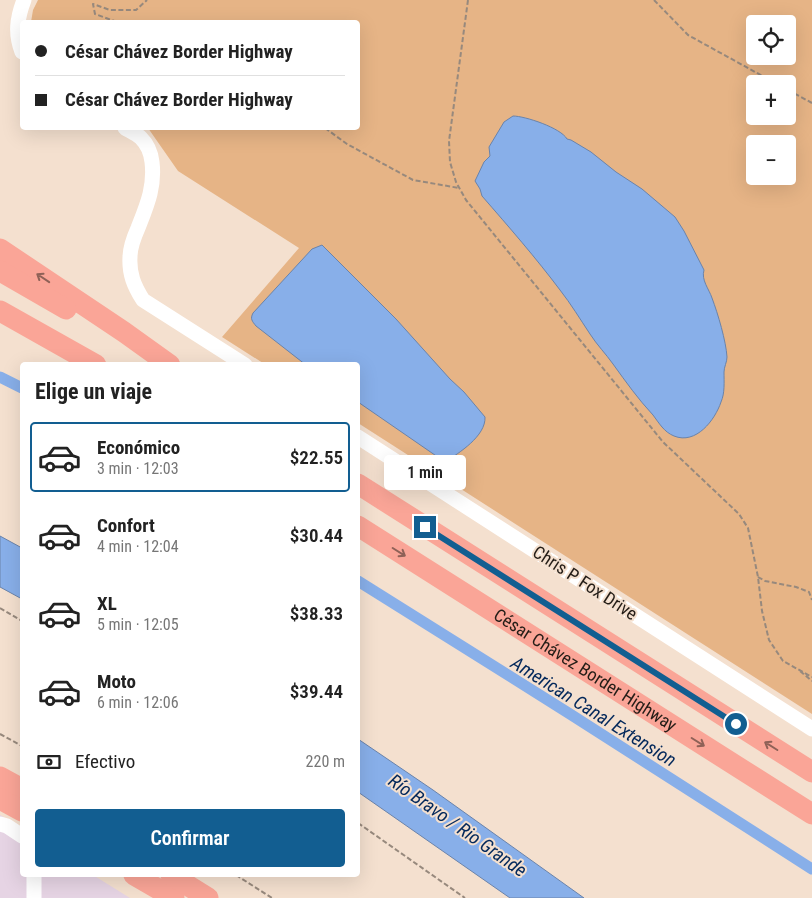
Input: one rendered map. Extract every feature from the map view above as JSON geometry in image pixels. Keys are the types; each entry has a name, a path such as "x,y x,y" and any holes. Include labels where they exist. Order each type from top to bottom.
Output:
{"highway":[{"path":"0,249 166,362"},
{"path":"0,271 159,362"},
{"path":"0,311 91,362"},
{"path":"0,328 69,362"},
{"name":"César Chávez Border Highway","path":"360,485 812,772"},
{"name":"César Chávez Border Highway","path":"360,527 812,814"},
{"path":"0,777 20,788"},
{"path":"0,799 20,810"},
{"path":"137,877 174,898"},
{"path":"174,877 208,898"}],"street":[{"path":"20,45 17,30 18,18 24,0"},
{"path":"128,130 141,138 148,147 152,157 153,172 150,196 132,243 130,255 130,268 136,289 144,300 240,362"},
{"name":"Chris P Fox Drive","path":"360,438 812,729"},
{"path":"0,824 7,826 20,835"},
{"path":"34,877 34,898"}],"path":[{"path":"111,20 94,14 93,4 110,10 136,10 147,0"},
{"path":"468,0 449,141 450,162 459,188 466,200 663,442 739,514 748,528 768,640 783,661 812,677"},
{"path":"654,0 688,35 761,75"},
{"path":"796,94 812,103"},
{"path":"328,130 347,144 413,180 459,188"},
{"path":"758,577 765,581 796,587 809,592 812,600"},
{"path":"0,608 20,620"},
{"path":"796,668 812,681"},
{"path":"0,734 20,745"},
{"path":"360,824 465,898"},
{"path":"239,877 272,898"}],"shaded area":[{"path":"38,0 812,0 812,714 360,424 360,362 261,362 222,337 299,248 178,171 149,130 360,130 360,20 31,20 33,10"},
{"path":"0,815 20,826 20,877 96,877 130,898 0,898"}],"water":[{"path":"513,116 534,120 550,127 591,152 616,172 642,189 675,217 684,231 704,270 704,281 719,319 727,357 724,370 724,391 721,402 709,423 697,434 682,438 670,434 662,427 596,342 551,278 482,196 475,181 484,162 490,156 489,147 504,122"},
{"path":"322,245 396,319 485,417 481,431 464,449 445,462 360,403 360,362 302,362 256,326 252,317 253,313 312,249"},
{"path":"0,536 20,547 20,598 0,587"},
{"name":"Río Bravo / Rio Grande","path":"360,740 584,898 510,898 360,793"}],"waterway":[{"name":"American Canal Extension","path":"0,377 20,387"},
{"name":"American Canal Extension","path":"360,582 812,869"}],"route":[{"path":"425,527 736,724"}]}
